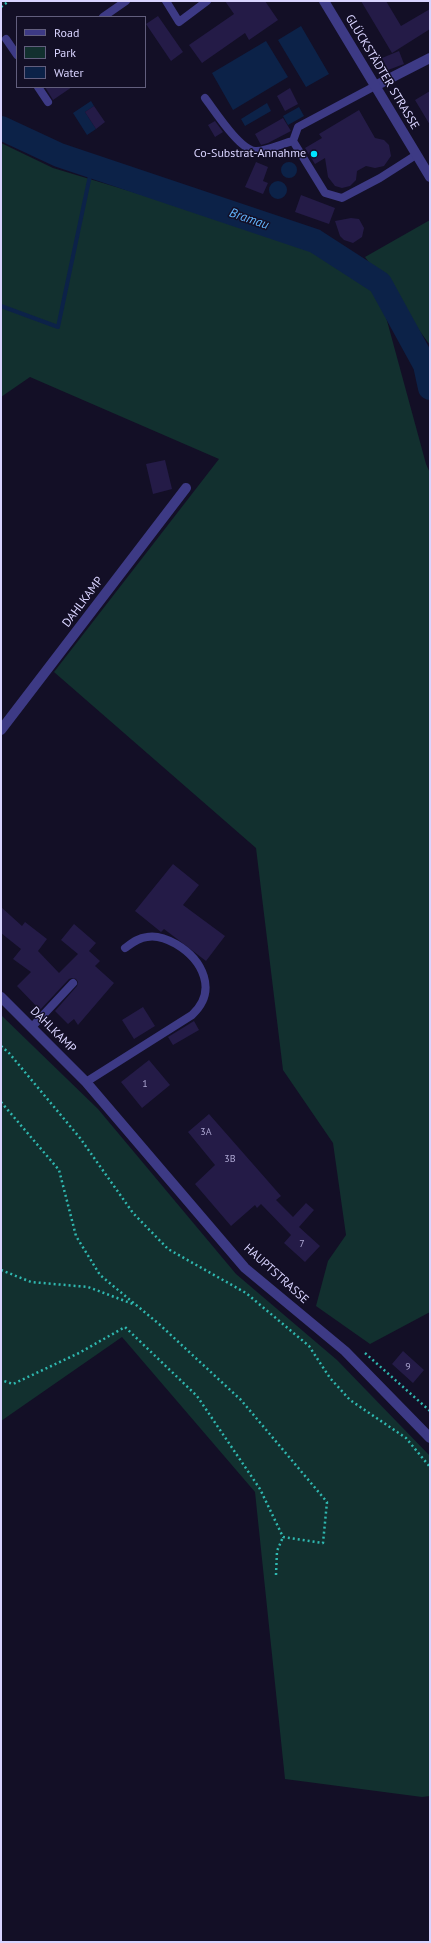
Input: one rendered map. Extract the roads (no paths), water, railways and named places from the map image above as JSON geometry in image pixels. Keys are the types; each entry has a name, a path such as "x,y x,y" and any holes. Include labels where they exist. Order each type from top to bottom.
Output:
{"street":[{"name":"GLÜCKSTÄDTER STRASSE","path":"324,1 430,177"},
{"path":"375,86 430,58"},
{"name":"DAHLKAMP","path":"1,730 186,488"},
{"name":"DAHLKAMP","path":"1,997 86,1082"},
{"name":"HAUPTSTRASSE","path":"86,1082 245,1268 344,1351 430,1438"}],"lane":[{"path":"104,16 126,1"},
{"path":"166,1 179,22 207,1"},
{"path":"6,39 16,54"},
{"path":"293,141 298,127 375,86"},
{"path":"39,88 48,102"},
{"path":"205,98 236,139 247,149 256,151 293,141"},
{"path":"293,141 326,193 342,198 380,178 416,155"},
{"path":"86,1082 192,1015 200,1008 204,998 205,978 199,964 191,954 179,946 169,940 157,936 136,940 125,948"},
{"path":"32,1027 73,983"}],"water":[{"path":"301,26 329,74 306,87 278,40"},
{"path":"266,41 288,77 233,110 212,73"},
{"path":"91,101 94,106 85,112 96,129 87,135 73,113"},
{"path":"267,103 271,111 245,126 241,119"},
{"path":"299,107 304,116 288,125 283,116"},
{"path":"289,162 296,167 297,170 292,177 289,178 282,173 281,170 286,163"},
{"path":"278,181 284,184 287,190 284,196 278,199 272,196 269,190 272,184"}],"waterway":[{"name":"Bramau","path":"1,128 59,155 315,241 380,283 425,365 430,388"},
{"path":"1,306 58,327 92,166"}],"place":[{"name":"Co-Substrat-Annahme","path":"314,154"}]}
